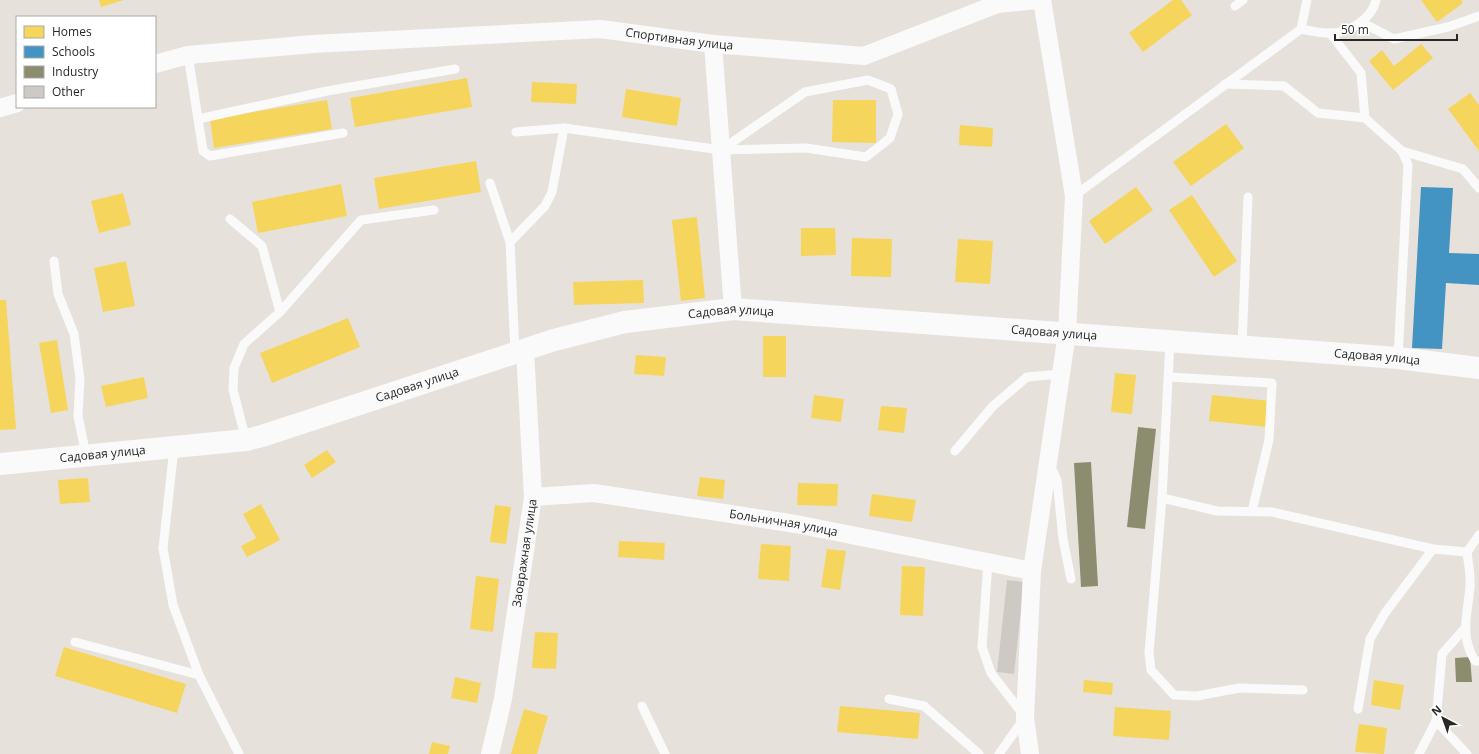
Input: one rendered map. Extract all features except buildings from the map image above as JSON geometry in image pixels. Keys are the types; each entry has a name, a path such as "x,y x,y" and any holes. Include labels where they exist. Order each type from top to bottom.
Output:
{"street":[{"name":"Спортивная улица","path":"156,64 188,54 313,44 600,29 713,44 864,56 997,4 1037,0"},
{"path":"1030,754 1025,717 1032,571 1067,333 1074,196 1042,0"},
{"path":"713,44 733,308"},
{"path":"0,108 16,103"},
{"name":"Садовая улица","path":"0,464 246,440 554,340 625,322 733,308 1398,358 1479,368"},
{"name":"Заовражная улица","path":"490,754 503,699 533,497 520,352"},
{"name":"Больничная улица","path":"533,497 602,494 796,524 1032,571"}],"lane":[{"path":"1235,6 1243,0"},
{"path":"1074,196 1301,29 1307,0"},
{"path":"1301,29 1330,33 1344,31 1361,22 1374,8 1376,0"},
{"path":"1361,22 1394,39 1448,28 1479,16"},
{"path":"1330,33 1361,73 1365,118"},
{"path":"188,54 203,151 210,156 343,132"},
{"path":"198,118 328,91 455,69"},
{"path":"516,132 564,128 721,150 806,148 866,157 890,138 898,114 891,89 868,80 805,92 721,150"},
{"path":"1226,84 1284,86 1318,112 1365,118 1402,151 1408,165 1398,358"},
{"path":"510,242 545,206 552,192 564,128"},
{"path":"1402,151 1463,169 1479,188"},
{"path":"490,183 510,242 520,352"},
{"path":"1242,347 1248,197"},
{"path":"246,440 233,390 234,368 244,344 280,312 361,220 434,210"},
{"path":"230,219 262,246 280,312"},
{"path":"54,261 58,294 74,334 80,379 78,416 86,455"},
{"path":"1170,341 1162,498 1149,653 1150,670 1174,695 1197,696 1239,688 1303,690"},
{"path":"955,451 993,406 1027,377 1062,374"},
{"path":"1169,377 1272,383 1269,440 1252,511"},
{"path":"174,448 163,548 173,605 199,675 239,754"},
{"path":"1048,467 1053,471 1057,480 1063,539 1070,579"},
{"path":"1162,498 1217,511 1272,512 1433,548 1467,552"},
{"path":"1479,535 1467,552 1470,584 1465,628 1469,650 1475,661 1479,661"},
{"path":"1358,709 1370,639 1384,613 1433,548"},
{"path":"988,562 982,648 991,674 1025,717 1000,754"},
{"path":"1419,754 1436,721 1442,654 1465,628"},
{"path":"75,642 199,675"},
{"path":"889,699 924,706 979,754"},
{"path":"642,706 665,754"},
{"path":"1436,721 1467,754"}]}
